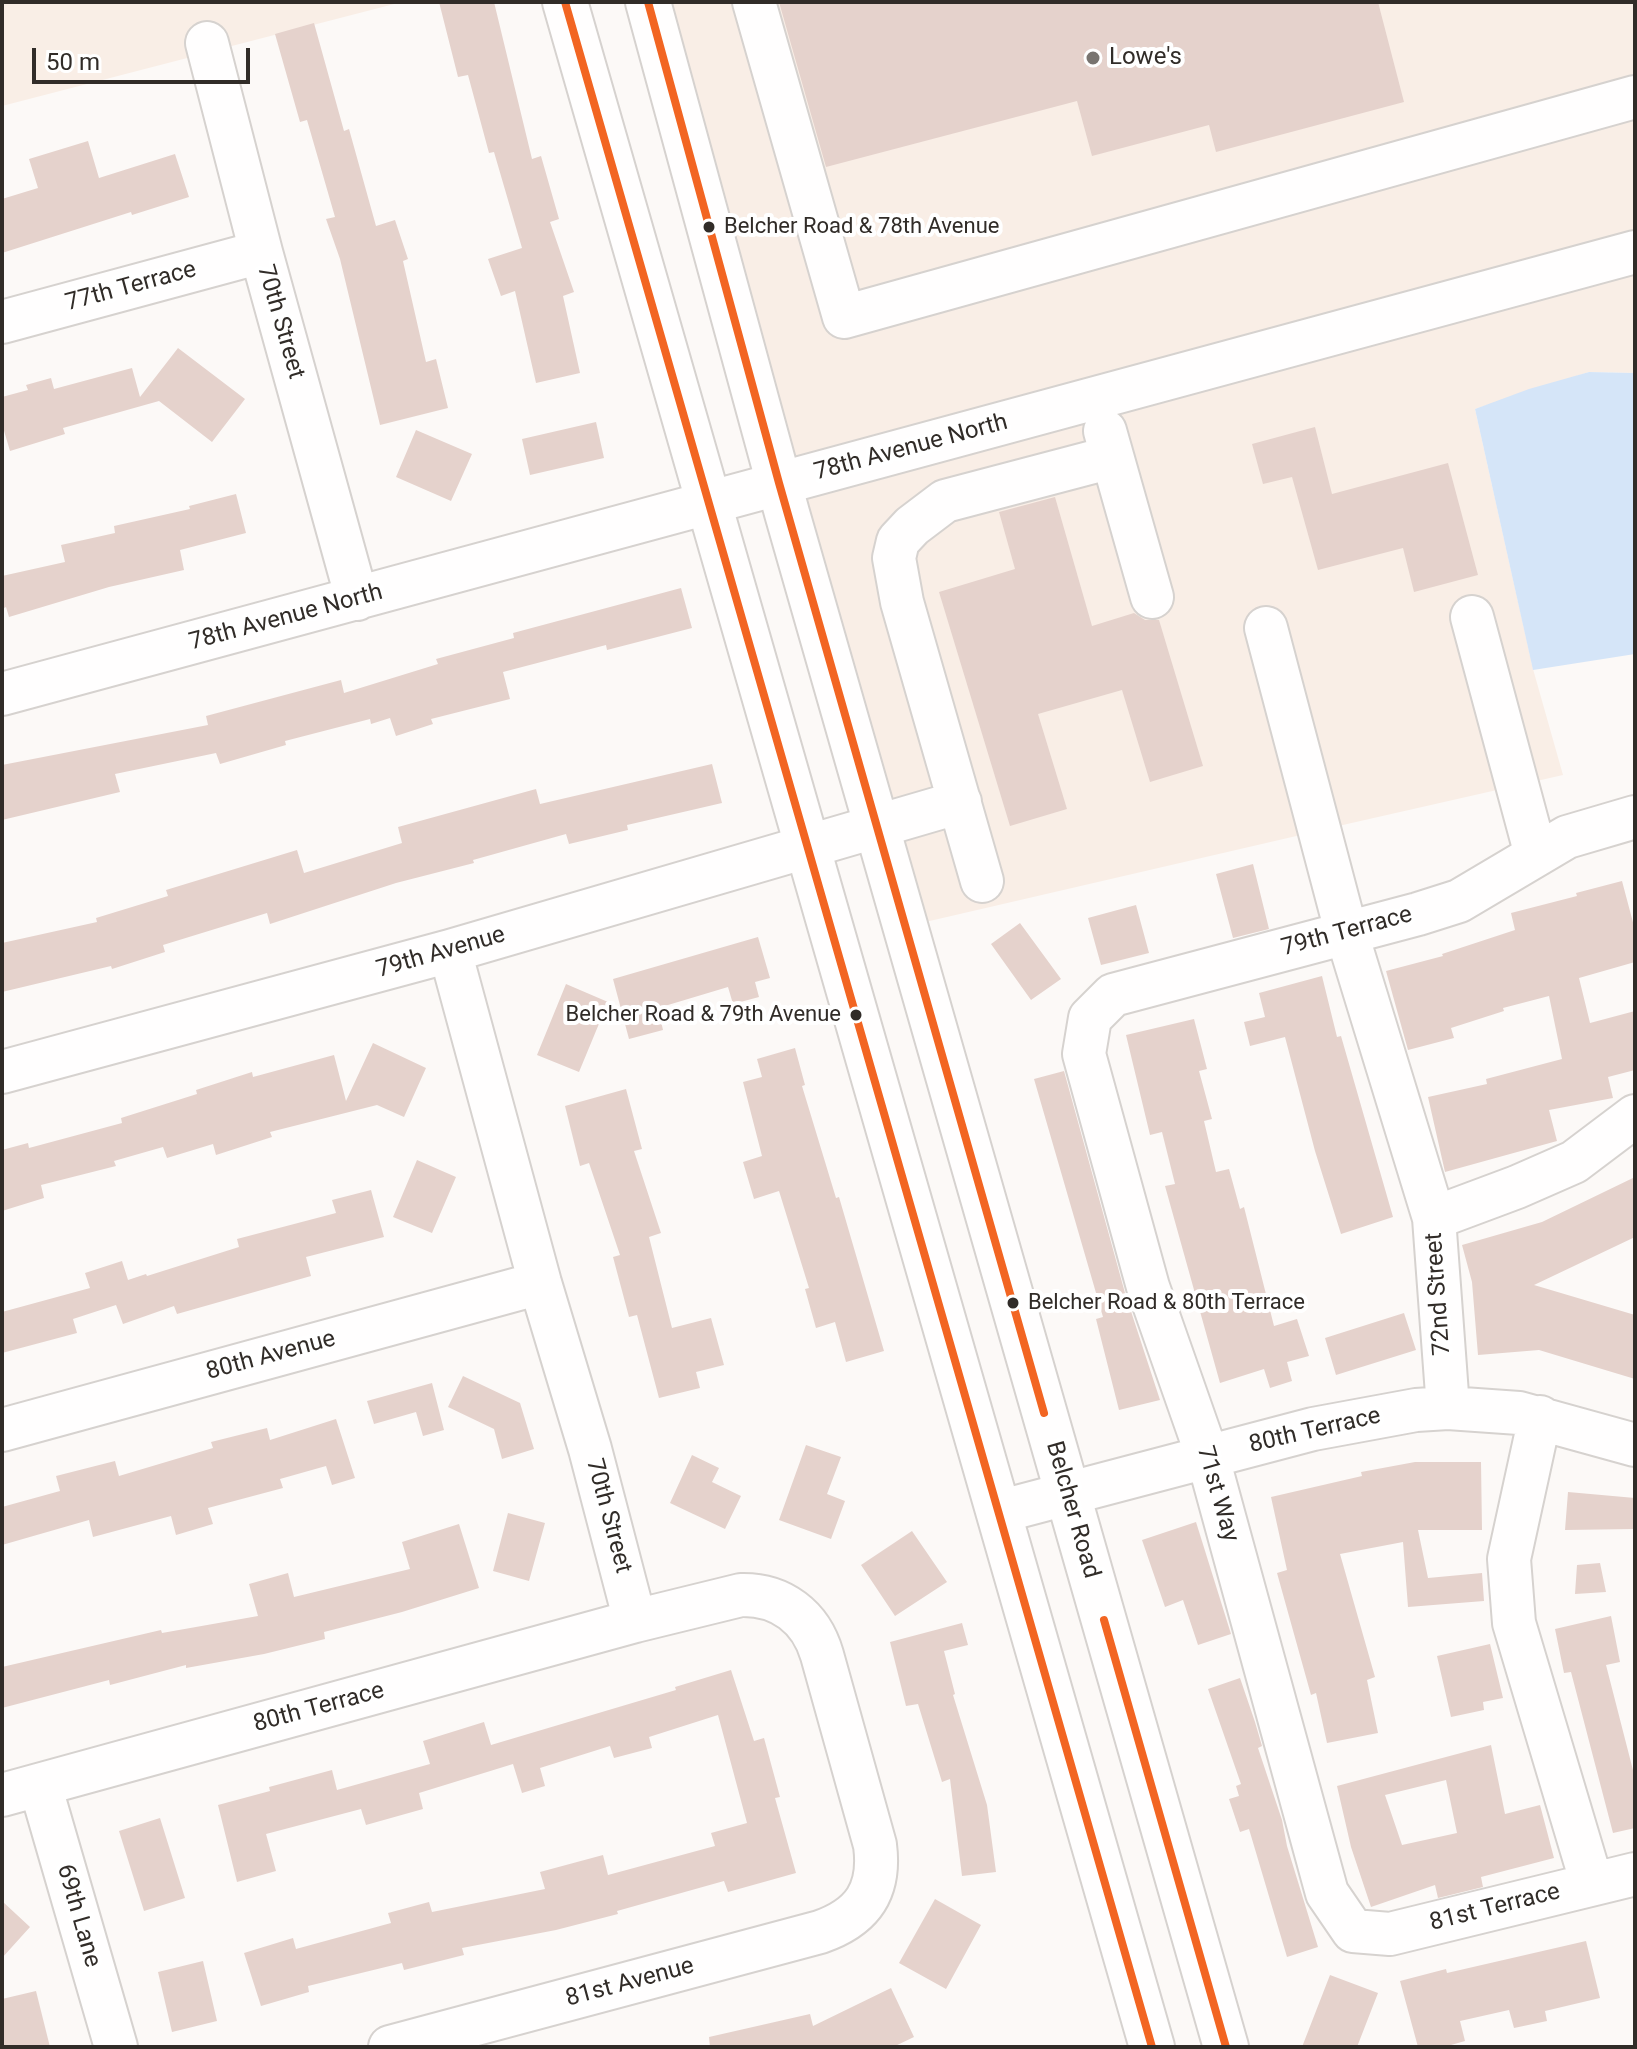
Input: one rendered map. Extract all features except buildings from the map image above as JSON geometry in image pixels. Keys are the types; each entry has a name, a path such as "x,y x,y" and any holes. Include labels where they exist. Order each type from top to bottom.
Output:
{"main road":[{"path":"565,2 1152,2047"},
{"name":"Belcher Road","path":"648,2 779,483 1226,2047"}],"street":[{"path":"754,2 844,317 1635,97"},
{"name":"70th Street","path":"207,43 357,599"},
{"name":"77th Terrace","path":"2,322 261,252"},
{"name":"78th Avenue North","path":"2,694 1635,252"},
{"path":"1095,399 1152,597"},
{"path":"982,881 902,602 894,558 898,541 945,501 1112,457"},
{"path":"1472,617 1536,855"},
{"name":"72nd Street","path":"1266,628 1346,931 1434,1218 1448,1408"},
{"name":"79th Avenue","path":"2,1072 450,951 960,802"},
{"name":"79th Terrace","path":"1084,1054 1090,1018 1113,995 1459,901 1567,837 1635,817"},
{"name":"70th Street","path":"450,951 540,1283 590,1449 635,1621"},
{"name":"71st Way","path":"1084,1054 1148,1287 1208,1458 1327,1893 1353,1931"},
{"path":"1434,1218 1574,1162 1635,1116"},
{"name":"80th Avenue","path":"2,1430 540,1283"},
{"path":"1448,1408 1540,1417 1635,1445"},
{"name":"80th Terrace","path":"998,1512 1353,1420 1448,1408"},
{"path":"1540,1417 1509,1559 1514,1623 1592,1884"},
{"name":"81st Avenue","path":"390,2047 820,1932 853,1915 864,1905 876,1876 875,1845 812,1628 786,1606 755,1595 728,1597 635,1621"},
{"name":"80th Terrace","path":"21,1790 635,1621"},
{"name":"69th Lane","path":"21,1790 116,2047"},
{"name":"81st Terrace","path":"1353,1931 1390,1934 1635,1874"}],"shaded area":[{"path":"2,2 402,2 224,48 218,24 189,30 195,56 2,106"},
{"path":"664,2 1635,2 1635,235 789,463"},
{"path":"1635,270 1635,373 1589,372 1475,409 1533,669 1563,775 1334,827 1276,608 1248,616 1305,834 921,923 798,495"}],"water":[{"path":"1589,372 1635,373 1635,654 1533,670 1475,409"}],"transit line":[{"path":"565,2 1152,2047"},
{"path":"648,2 779,483 1044,1413"},
{"path":"1104,1620 1226,2047"}],"place":[{"name":"Lowe's","path":"1093,58"},
{"name":"Belcher Road & 78th Avenue","path":"709,227"},
{"name":"Belcher Road & 79th Avenue","path":"856,1015"},
{"name":"Belcher Road & 80th Terrace","path":"1013,1303"}]}
